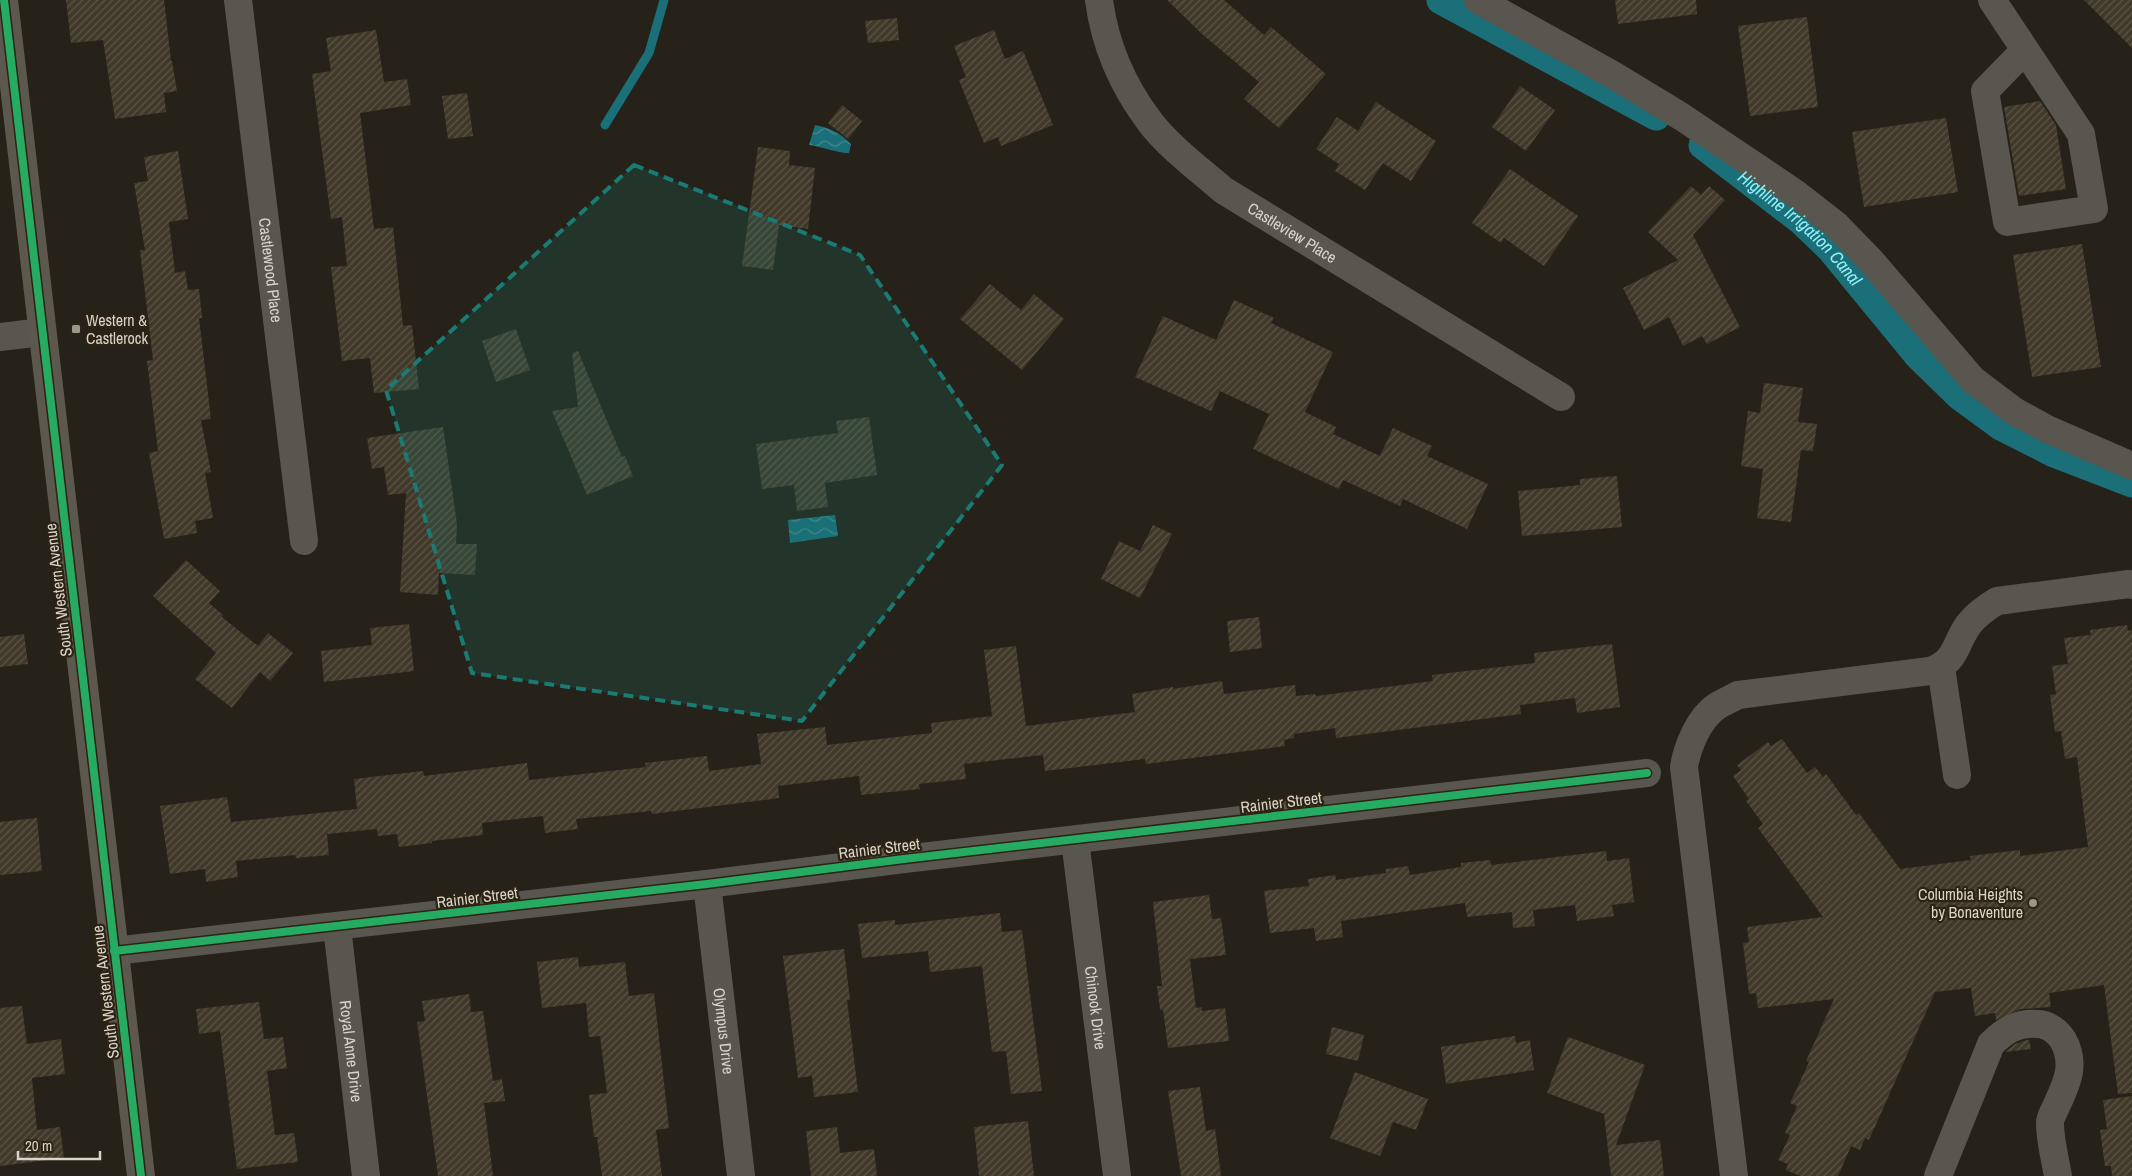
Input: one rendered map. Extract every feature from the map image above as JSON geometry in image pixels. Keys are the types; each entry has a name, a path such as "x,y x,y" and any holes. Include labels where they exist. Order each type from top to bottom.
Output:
{"main road":[{"name":"South Western Avenue","path":"4,0 141,1176"}],"street":[{"name":"Castlewood Place","path":"238,0 304,541"},
{"name":"Castleview Place","path":"1099,0 1103,29 1122,79 1151,123 1187,159 1223,190 1561,397"},
{"path":"1478,0 1613,75 1682,117 1795,193 1836,225 1871,262 1974,380 2014,411 2047,429 2132,466"},
{"path":"1992,0 2081,134 2094,210 2007,222 1985,91 2025,50"},
{"path":"0,337 42,332"},
{"path":"1734,1176 1684,767 1686,750 1696,730 1715,707 1738,695 1930,671 1941,667 1954,654 1969,625 1982,610 1997,601 2129,584 2132,586"},
{"path":"1941,667 1957,775"},
{"name":"Rainier Street","path":"114,951 337,927 707,884 904,858 1075,840 1647,773"},
{"name":"Chinook Drive","path":"1075,840 1117,1176"},
{"name":"Olympus Drive","path":"707,884 741,1176"},
{"name":"Royal Anne Drive","path":"337,927 366,1176"},
{"path":"1938,1176 1991,1044 2004,1031 2018,1025 2039,1024 2048,1026 2060,1035 2067,1048 2071,1063 2070,1076 2050,1121 2058,1176"}],"highlighted area":[{"path":"634,165 860,255 1002,465 802,721 472,673 386,390"}],"water":[{"path":"815,125 831,129 843,137 851,144 849,153 809,145"},
{"path":"835,515 838,536 790,543 788,520"}],"building":[{"path":"66,0 164,0 171,61 177,91 164,93 166,112 115,119 103,40 71,43"},
{"path":"1167,0 1224,0 1264,35 1271,27 1326,74 1279,128 1244,99 1259,82 1202,34"},
{"path":"1615,0 1696,0 1697,14 1618,24"},
{"path":"2084,0 2132,0 2132,48"},
{"path":"1807,17 1818,107 1750,116 1738,26"},
{"path":"897,18 899,40 868,43 865,21"},
{"path":"376,30 384,82 407,79 411,105 360,113 374,229 393,227 403,326 412,325 419,389 374,393 370,358 342,361 331,267 347,266 342,217 331,219 312,74 331,71 326,38"},
{"path":"994,30 1005,59 1023,51 1053,125 1001,146 998,137 984,143 959,80 966,77 954,46"},
{"path":"1520,86 1555,110 1526,151 1492,127"},
{"path":"467,93 473,136 448,139 442,96"},
{"path":"2040,101 2056,125 2066,189 2019,196 2004,107"},
{"path":"1376,102 1436,141 1411,181 1383,163 1365,190 1335,171 1339,164 1316,149 1337,117 1358,131"},
{"path":"842,105 862,121 848,139 828,123"},
{"path":"1946,118 1958,192 1864,207 1852,132"},
{"path":"758,147 790,151 789,165 815,168 808,229 779,225 773,270 742,266"},
{"path":"178,151 188,219 169,222 175,273 185,271 188,290 199,289 202,318 199,318 211,419 201,420 211,472 205,473 213,518 195,521 197,533 164,539 149,453 158,451 147,361 153,360 140,250 145,250 134,183 148,181 144,157"},
{"path":"1510,169 1578,216 1544,266 1504,238 1501,243 1472,223"},
{"path":"1691,186 1701,195 1709,186 1725,200 1693,235 1740,327 1707,344 1702,336 1683,346 1669,317 1644,330 1623,288 1678,260 1648,232"},
{"path":"2082,244 2101,367 2032,377 2013,255"},
{"path":"990,284 1021,310 1034,294 1064,319 1022,370 960,319"},
{"path":"1234,300 1274,318 1271,323 1333,352 1305,412 1336,427 1333,434 1380,456 1393,428 1432,446 1427,456 1488,484 1467,529 1403,499 1400,506 1343,480 1339,489 1253,449 1269,414 1220,391 1211,411 1135,377 1163,316 1216,340"},
{"path":"516,329 530,370 496,382 482,341"},
{"path":"578,351 622,457 625,456 633,476 587,495 552,411 578,407 572,353"},
{"path":"1764,383 1803,388 1798,422 1817,424 1813,451 1801,450 1791,522 1757,518 1763,469 1741,466 1748,411 1760,413"},
{"path":"869,417 877,475 825,483 828,507 797,511 794,485 762,489 756,444 838,433 836,421"},
{"path":"443,427 457,524 456,544 477,544 475,575 439,573 438,595 400,592 406,493 388,495 384,467 372,469 367,438"},
{"path":"1617,476 1622,527 1522,536 1518,491 1580,485 1580,479"},
{"path":"1153,525 1172,534 1140,598 1101,579 1119,541 1140,551"},
{"path":"186,560 220,591 209,603 223,615 222,617 258,646 268,633 293,653 270,681 260,672 232,708 195,679 216,653 153,596"},
{"path":"1259,617 1262,648 1230,652 1227,621"},
{"path":"409,624 414,671 324,682 321,651 372,645 370,628"},
{"name":"Columbia Heights by Bonaventure","path":"2127,625 2128,631 2132,630 2132,1093 2118,1094 2104,985 2049,993 2051,1007 2021,1009 1996,1020 1995,1013 1975,1016 1971,988 1935,992 1869,1140 1865,1138 1860,1150 1851,1146 1838,1176 1800,1176 1786,1170 1788,1164 1778,1160 1790,1135 1785,1133 1797,1106 1790,1103 1809,1062 1806,1061 1834,999 1758,1008 1756,993 1749,994 1743,943 1749,942 1747,927 1823,917 1758,828 1763,824 1746,801 1749,799 1733,776 1741,770 1737,765 1768,742 1771,746 1782,739 1807,773 1815,767 1823,777 1826,774 1856,815 1859,813 1900,869 1971,860 1970,856 2020,850 2020,856 2088,847 2077,757 2065,759 2061,731 2055,732 2050,695 2056,694 2052,666 2068,664 2064,638 2091,635 2090,630"},
{"path":"24,634 28,664 0,667 0,637"},
{"path":"1612,644 1620,707 1577,713 1575,698 1520,705 1521,714 1336,738 1335,728 1294,734 1294,738 1284,740 1285,746 1146,764 1145,759 1045,771 1043,755 964,764 966,779 919,784 920,789 861,795 859,776 778,786 779,798 652,814 651,811 576,819 578,829 545,833 543,816 482,823 483,835 399,847 397,834 378,836 377,829 327,834 329,855 296,858 295,855 236,861 238,877 206,882 205,869 170,874 160,806 227,797 231,822 357,809 354,779 423,771 424,776 527,763 529,780 646,767 645,763 707,756 709,771 761,764 757,734 825,727 827,745 932,733 931,723 992,716 984,650 1016,646 1026,726 1135,712 1132,694 1173,687 1173,689 1222,681 1224,694 1295,685 1296,696 1315,694 1316,696 1433,681 1432,675 1535,663 1534,653"},
{"path":"37,818 42,871 0,875 0,822"},
{"path":"1606,851 1607,861 1629,858 1634,902 1612,905 1614,916 1577,921 1575,905 1533,910 1535,926 1513,928 1512,912 1467,917 1465,903 1341,921 1343,937 1316,941 1314,928 1270,933 1264,891 1309,886 1308,879 1335,875 1336,880 1386,873 1386,869 1408,866 1410,875 1461,867 1461,863 1490,860 1491,865"},
{"path":"1209,895 1212,919 1221,918 1226,955 1190,959 1196,1008 1202,1007 1202,1011 1225,1008 1229,1041 1168,1048 1163,1010 1160,1010 1157,986 1162,986 1153,902"},
{"path":"1000,913 1002,932 1022,930 1042,1091 1011,1094 1006,1051 992,1052 982,966 930,972 928,951 862,958 858,924 895,920 895,925"},
{"path":"844,949 850,1000 847,1000 858,1092 814,1097 812,1076 798,1078 783,956"},
{"path":"578,957 579,967 625,962 629,996 654,993 669,1128 656,1130 662,1176 602,1176 597,1137 594,1137 589,1095 607,1093 600,1036 589,1037 586,1003 542,1008 537,962"},
{"path":"469,994 471,1012 483,1011 493,1081 502,1079 505,1101 484,1103 493,1176 438,1176 417,1022 425,1021 422,1001"},
{"path":"259,1002 264,1039 283,1037 287,1068 267,1071 275,1135 294,1133 298,1162 237,1169 220,1031 199,1034 196,1009"},
{"path":"22,1006 27,1044 61,1039 65,1074 32,1078 37,1130 60,1127 64,1158 0,1166 0,1008"},
{"path":"1332,1027 1364,1035 1358,1061 1326,1054"},
{"path":"1515,1036 1516,1043 1530,1040 1534,1070 1446,1084 1441,1047"},
{"path":"1568,1037 1645,1065 1616,1145 1660,1140 1664,1176 1611,1176 1604,1114 1547,1093"},
{"path":"2029,1040 2031,1049 2005,1052 2015,1044"},
{"path":"1355,1072 1428,1099 1416,1130 1393,1122 1380,1156 1330,1138"},
{"path":"1200,1087 1206,1131 1215,1129 1221,1176 1181,1176 1168,1091"},
{"path":"2132,1096 2132,1176 2112,1176 2111,1166 2105,1166 2100,1130 2107,1129 2103,1100"},
{"path":"1028,1121 1034,1176 979,1176 974,1127"},
{"path":"837,1127 840,1153 874,1149 877,1176 811,1176 806,1131"}],"waterway":[{"path":"605,125 649,53 664,0"},
{"name":"Highline Irrigation Canal","path":"1441,0 1656,116"},
{"name":"Highline Irrigation Canal","path":"1703,145 1802,221 1831,249 1918,355 1960,396 2001,426 2054,453 2132,483"}],"cycle path":[{"path":"4,0 141,1176"},
{"path":"114,951 707,884 904,859 1647,773"}],"place":[{"name":"Western & Castlerock","path":"76,329"},
{"name":"Columbia Heights by Bonaventure","path":"2033,903"}]}
